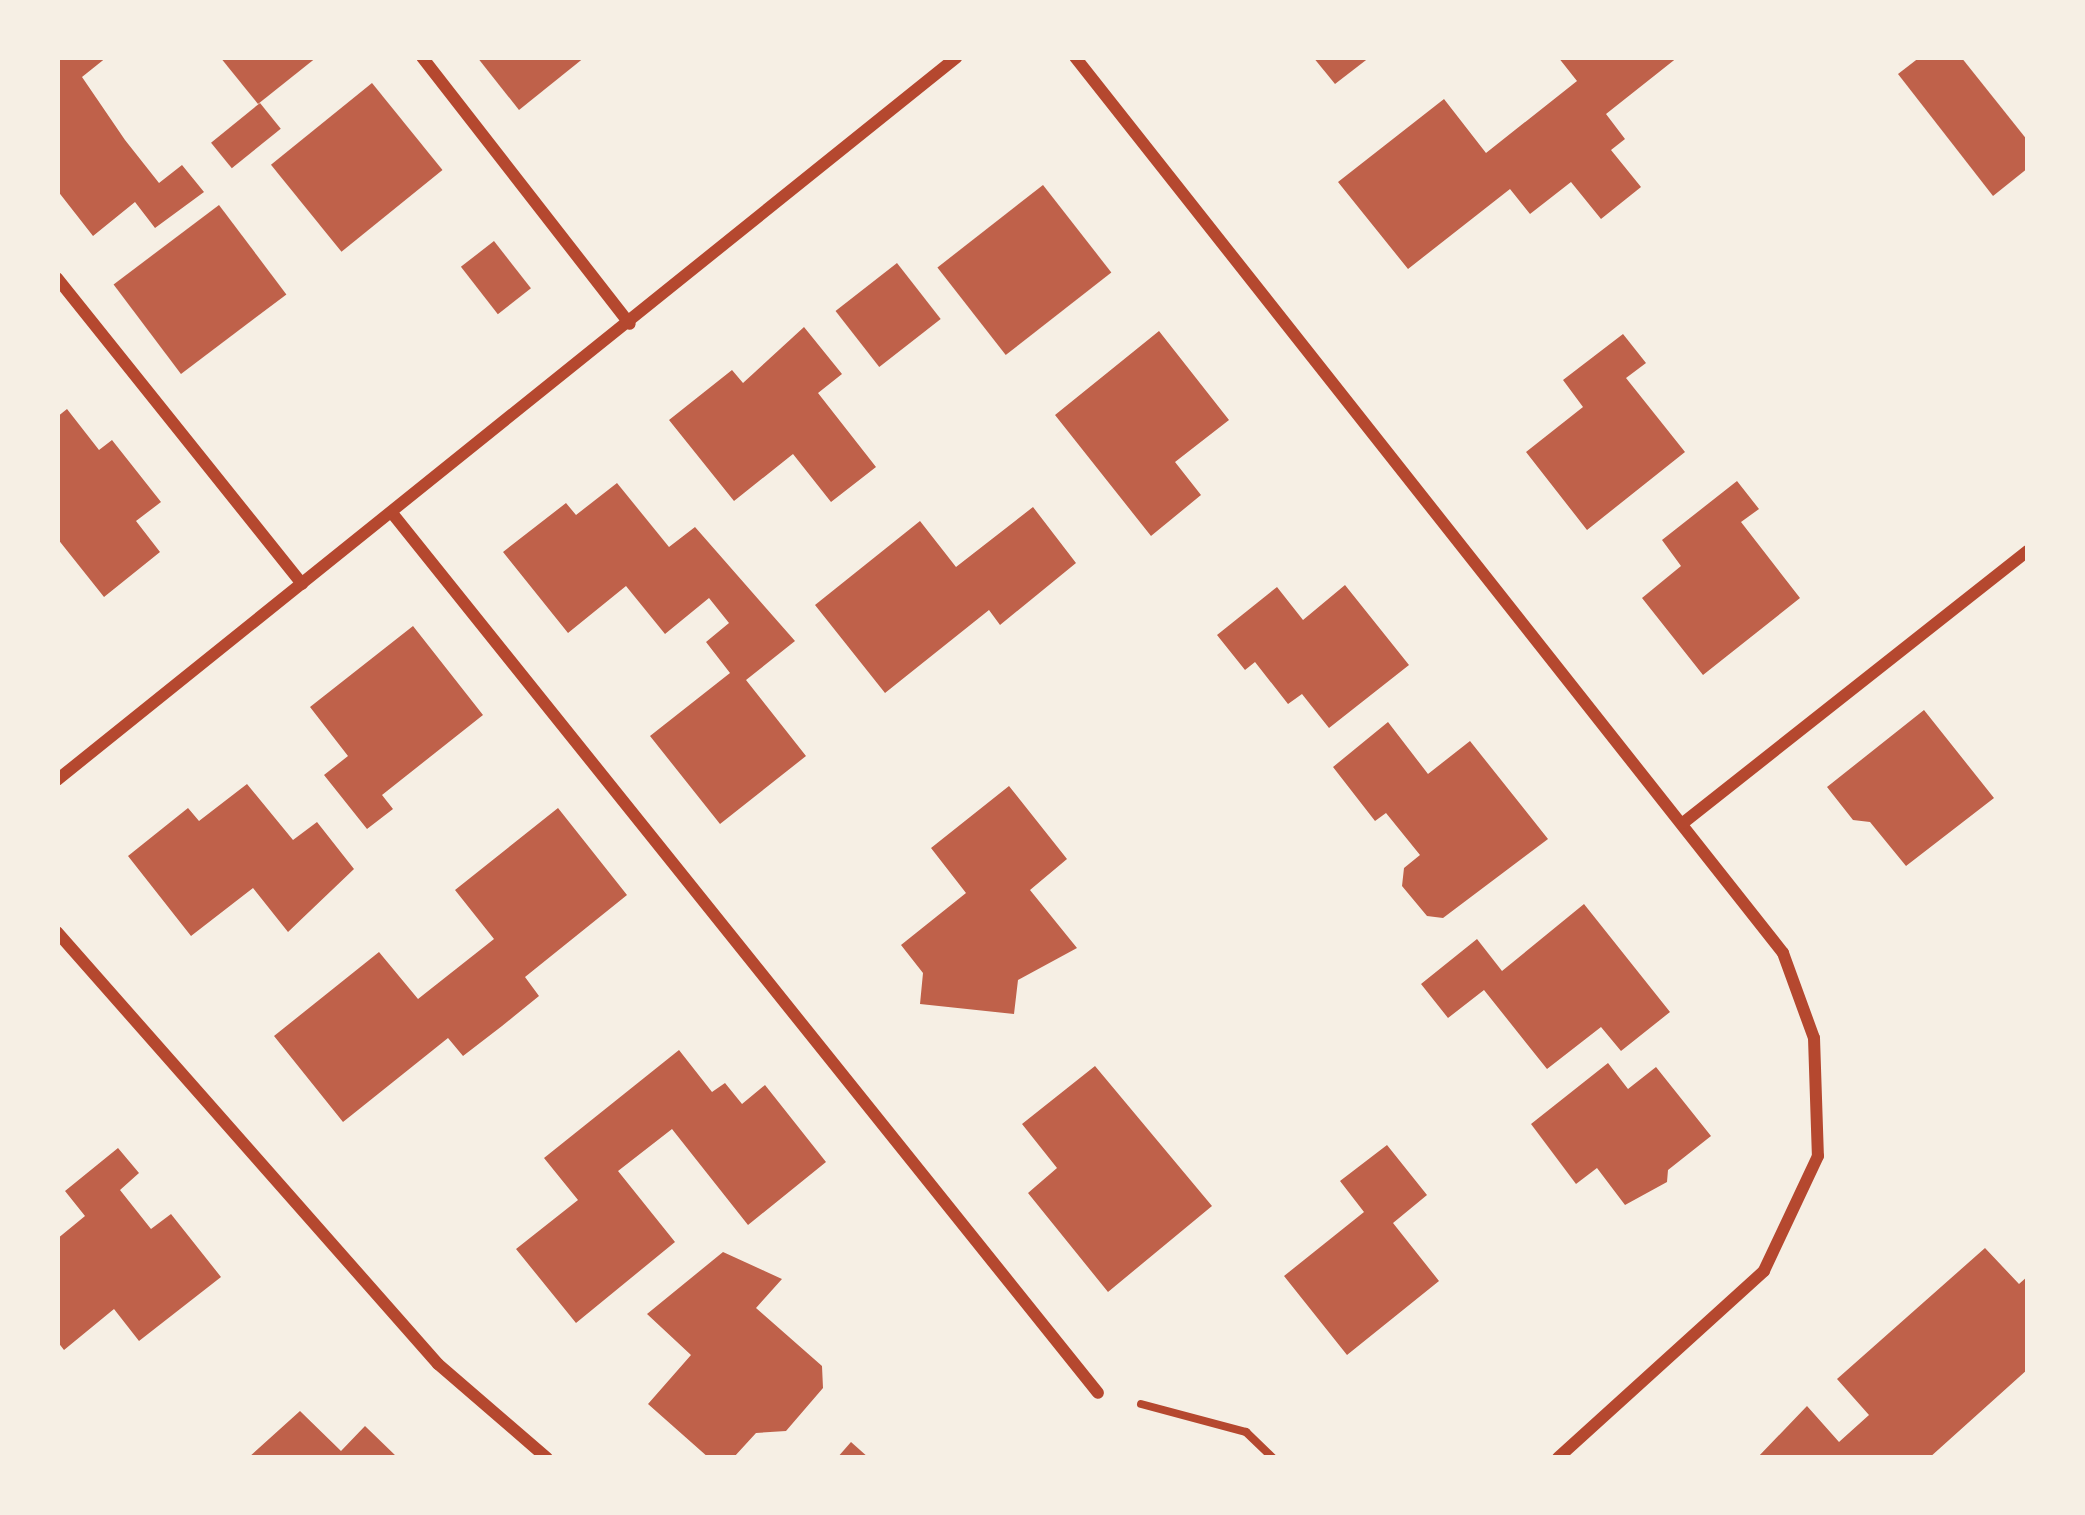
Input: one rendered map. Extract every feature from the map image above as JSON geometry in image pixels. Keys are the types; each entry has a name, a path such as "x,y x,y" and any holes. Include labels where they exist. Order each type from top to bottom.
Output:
{"street":[{"path":"422,57 630,324"},
{"path":"57,780 957,57"},
{"path":"1076,57 1783,952 1814,1039 1818,1156 1764,1271 1558,1458"},
{"path":"57,278 302,584"},
{"path":"392,513 1099,1393"},
{"path":"1683,823 2028,551"},
{"path":"57,932 438,1364 547,1458"}],"path":[{"path":"1099,1393 1246,1432 1273,1458"}],"building":[{"path":"57,57 107,57 82,77 125,140 159,183 182,165 204,192 155,228 135,202 93,236 57,190"},
{"path":"220,57 317,57 258,104"},
{"path":"477,57 585,57 519,110"},
{"path":"1313,57 1370,57 1335,84"},
{"path":"1558,57 1678,57 1606,114 1625,139 1611,150 1641,187 1601,219 1571,182 1530,214 1510,189 1408,269 1338,182 1444,99 1486,153 1577,81"},
{"path":"1920,57 1961,57 2028,141 2028,168 1993,196 1898,74"},
{"path":"372,83 442,170 341,252 271,165"},
{"path":"260,103 281,129 232,168 211,143"},
{"path":"1043,185 1111,272 1006,355 937,267"},
{"path":"219,205 286,294 181,374 114,284"},
{"path":"494,241 531,288 498,314 461,267"},
{"path":"897,263 941,319 879,367 836,311"},
{"path":"804,327 842,374 818,393 876,467 831,502 793,454 734,501 669,420 732,370 743,383"},
{"path":"1159,331 1229,420 1175,462 1201,495 1151,536 1055,415"},
{"path":"1623,334 1646,363 1626,378 1685,452 1587,530 1526,452 1583,407 1563,380"},
{"path":"67,409 99,450 112,440 161,502 136,521 160,552 104,597 57,538 57,417"},
{"path":"1737,481 1759,509 1741,522 1800,598 1703,675 1642,598 1681,566 1662,540"},
{"path":"617,483 669,547 695,527 795,641 746,680 806,756 720,824 650,736 730,673 706,642 729,623 709,598 665,634 626,586 568,633 503,552 566,503 576,515"},
{"path":"1033,507 1076,563 1000,625 989,610 885,693 815,605 920,521 956,567"},
{"path":"1345,585 1409,665 1329,728 1302,694 1288,704 1255,662 1245,670 1217,635 1277,587 1303,620"},
{"path":"413,626 483,715 382,795 393,809 367,829 324,775 348,756 310,707"},
{"path":"1924,710 1994,798 1906,866 1870,822 1853,820 1827,787"},
{"path":"1388,722 1428,774 1470,741 1548,839 1443,918 1427,916 1402,886 1404,868 1420,855 1386,813 1375,821 1333,767"},
{"path":"247,784 293,840 317,822 354,869 288,932 253,888 191,936 128,856 188,808 199,821"},
{"path":"1009,786 1067,859 1030,890 1077,948 1018,980 1014,1014 920,1004 923,973 901,945 966,893 931,848"},
{"path":"558,808 627,895 525,977 539,996 502,1026 463,1056 448,1038 343,1122 274,1036 379,952 418,999 494,939 455,890"},
{"path":"1584,904 1670,1012 1621,1051 1601,1027 1547,1069 1484,990 1448,1018 1421,984 1477,939 1502,971"},
{"path":"679,1050 712,1092 725,1083 742,1104 765,1085 826,1162 748,1225 672,1129 618,1171 675,1242 576,1323 516,1249 578,1200 544,1158"},
{"path":"1608,1063 1628,1089 1656,1067 1711,1136 1668,1170 1667,1182 1625,1205 1597,1168 1576,1184 1531,1124"},
{"path":"1095,1066 1212,1206 1108,1292 1028,1193 1057,1168 1022,1124"},
{"path":"1387,1145 1427,1195 1393,1223 1439,1281 1347,1355 1284,1276 1364,1212 1340,1181"},
{"path":"118,1148 139,1173 120,1190 151,1229 171,1214 221,1277 139,1341 114,1309 64,1350 57,1341 57,1239 85,1216 65,1191"},
{"path":"1985,1248 2019,1284 2028,1276 2028,1369 1929,1458 1757,1458 1807,1406 1839,1442 1869,1415 1837,1379"},
{"path":"723,1252 782,1279 756,1308 822,1366 823,1388 786,1431 756,1433 734,1457 709,1458 648,1404 691,1355 647,1314"},
{"path":"300,1411 341,1451 365,1426 398,1458 248,1458"},
{"path":"851,1442 869,1458 837,1458"}]}
